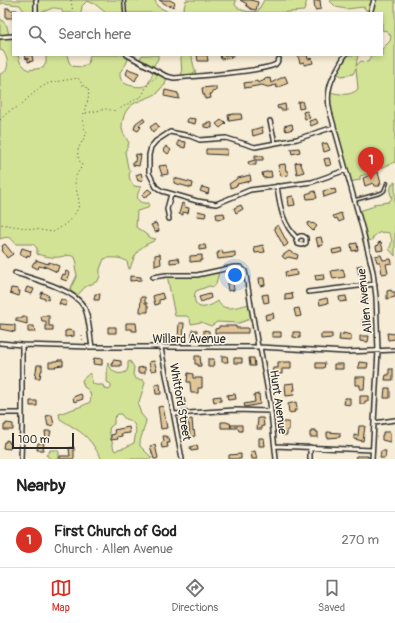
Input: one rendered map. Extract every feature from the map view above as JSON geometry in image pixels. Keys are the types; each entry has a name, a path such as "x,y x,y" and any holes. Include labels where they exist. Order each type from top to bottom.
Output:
{"street":[{"path":"36,0 36,12"},
{"path":"370,12 374,0"},
{"path":"0,37 12,36"},
{"path":"129,56 162,74 174,78 245,71 268,67 275,64 280,59"},
{"name":"Allen Avenue","path":"344,56 328,89 328,105 355,200 375,284 378,313 378,351 372,459"},
{"path":"270,121 275,143"},
{"path":"334,127 297,139 255,147 226,138 200,140 180,133 170,132 156,141 151,147 148,165 149,173 156,187 162,190 197,201 216,204 244,192 312,182 346,170"},
{"path":"277,186 286,226 297,238"},
{"path":"169,219 167,209 171,194"},
{"name":"Hunt Avenue","path":"153,277 166,275 197,275 234,267 240,267 245,271 271,411 276,459"},
{"path":"15,273 69,293 80,301 85,308 92,347"},
{"path":"308,292 375,284"},
{"name":"Willard Avenue","path":"0,343 82,347 259,347 346,352 395,350"},
{"path":"21,459 22,345"},
{"name":"Whitford Street","path":"161,348 182,459"},
{"path":"174,414 235,410 271,411"},
{"path":"0,413 22,413"},
{"path":"374,423 395,420"},
{"path":"275,446 372,450"},
{"path":"310,447 310,459"}],"lane":[{"path":"124,0 125,12"},
{"path":"355,200 381,193 384,191 387,183"}],"path":[{"path":"72,0 73,12"},
{"path":"85,113 106,109 116,111 143,95 144,90 151,81 162,74"},
{"path":"0,120 8,112 20,106 40,88 50,83 78,78 84,87 88,88 89,101 82,118 82,122 88,132 78,149 79,160 82,165 76,174 75,180 75,189 79,202 75,214 60,229 53,232 0,224"},
{"path":"82,336 82,347"}],"green space":[{"path":"0,0 155,0 157,6 168,12 105,12 95,4 87,1 82,6 81,12 62,12 61,9 53,8 40,12 24,12 20,5 2,3 0,5"},
{"path":"186,0 236,0 235,5 237,7 245,11 252,12 179,12 184,8"},
{"path":"264,0 307,0 304,11 252,12 258,11"},
{"path":"329,0 395,0 395,162 381,168 377,167 369,169 368,174 360,176 360,180 349,182 329,107 330,92 348,94 355,92 358,89 356,68 353,74 342,76 336,73 345,56 358,56 356,66 361,61 368,62 371,56 383,56 383,48 390,41 391,36 387,31 383,30 383,12 367,12 364,7 346,9 336,7"},
{"path":"0,18 7,26 9,36 12,36 12,56 18,56 20,62 28,70 43,68 46,63 46,56 67,56 72,66 82,67 88,64 90,56 128,56 126,64 120,72 120,77 124,83 140,87 145,86 150,81 154,69 167,77 165,85 158,93 136,102 128,109 122,124 124,135 129,143 125,152 131,182 134,186 141,187 137,197 139,201 149,203 148,208 137,211 136,227 151,238 156,239 138,251 130,269 125,260 119,258 104,259 100,269 98,281 85,287 76,297 69,292 77,275 75,267 77,263 75,257 69,255 51,257 37,254 37,248 33,244 16,244 13,240 7,237 0,239 0,74 6,71 8,64 5,54 0,50"},
{"path":"142,56 158,56 158,59 152,68 139,61"},
{"path":"182,56 192,56 196,76 182,77 181,58"},
{"path":"395,182 395,256 389,249 392,241 389,233 379,233 372,240 364,242 356,212 375,206 373,204 389,202 392,198 390,192 392,184"},
{"path":"219,271 214,287 209,286 196,291 194,297 197,304 205,307 218,301 220,305 224,307 233,308 251,304 253,318 239,323 217,322 211,326 201,322 191,324 190,319 187,316 175,316 167,275 213,273"},
{"path":"130,361 134,367 133,375 136,379 143,380 145,383 138,405 141,414 146,420 140,440 140,446 151,457 151,459 101,459 88,438 60,419 59,414 90,402 90,393 84,387 82,380 90,373 93,384 103,385 104,388 109,390 111,388 111,384 107,382 108,363 113,371 120,374 126,372 128,362","holes":["118,414 121,414 125,419 133,422 135,425 134,443 116,451 114,450 109,430 114,424 114,418"]},
{"path":"50,450 57,450 59,452 59,459 51,459 46,455"}],"building":[{"path":"159,0 170,0 175,3 173,7 170,5 170,7"},
{"path":"240,0 251,0 258,2 256,10 251,9 246,5 247,4"},
{"path":"320,0 321,9 315,10 314,1"},
{"path":"6,8 9,8 9,10 17,10 17,12 12,12 12,18 6,18"},
{"path":"25,56 32,56 33,61 28,62 28,58 26,59"},
{"path":"197,56 207,56 208,61 198,61"},
{"path":"220,56 233,56 233,57 221,59"},
{"path":"298,56 307,56 308,59 312,58 313,63 304,65 304,62 300,63"},
{"path":"128,69 139,73 135,81 126,74"},
{"path":"285,76 288,83 277,88 276,85 268,87 262,85 245,88 244,83 257,81 258,83 265,80 264,79 270,78 271,83"},
{"path":"216,87 216,91 210,94 211,98 205,99 202,88"},
{"path":"165,90 178,93 179,99 164,96"},
{"path":"302,101 304,108 299,109 298,102"},
{"path":"285,104 286,110 281,110 280,108 278,109 277,106"},
{"path":"307,111 310,118 305,119 303,112"},
{"path":"241,114 242,119 229,121 228,115"},
{"path":"143,118 145,121 139,125 141,127 138,131 134,129 136,123"},
{"path":"188,118 196,119 195,124 187,122"},
{"path":"316,119 318,123 311,126 309,121"},
{"path":"221,120 226,123 220,128 216,124"},
{"path":"207,122 212,123 212,128 204,127 204,124 207,124"},
{"path":"156,123 159,127 153,132 150,127"},
{"path":"292,124 293,129 286,131 284,126"},
{"path":"262,127 263,133 253,136 252,130"},
{"path":"178,141 186,142 185,148 178,146"},
{"path":"327,143 330,150 324,152 322,144"},
{"path":"166,146 171,150 168,154 163,150"},
{"path":"299,148 300,152 292,154 291,149"},
{"path":"206,149 227,149 227,155 206,154"},
{"path":"136,154 141,155 139,166 133,165"},
{"path":"255,155 263,156 263,160 256,160 256,165 249,165 248,162 255,160"},
{"path":"329,158 331,165 326,166 324,159"},
{"path":"300,162 304,172 297,174 295,163"},
{"path":"285,164 288,175 281,176 278,165"},
{"path":"167,165 168,174 162,175 159,166"},
{"path":"271,171 272,177 263,178 262,173"},
{"path":"378,172 381,184 379,184 380,186 374,186 373,183 365,186 363,178"},
{"path":"141,173 143,180 138,181 136,175"},
{"path":"250,175 251,181 237,184 238,185 231,188 229,184 238,178"},
{"path":"174,178 193,183 192,188 174,183"},
{"path":"202,187 209,189 208,194 200,191"},
{"path":"148,189 152,192 144,198 142,195"},
{"path":"335,189 336,193 324,197 323,191"},
{"path":"315,191 317,198 307,199 306,194"},
{"path":"293,196 295,205 289,206 288,197"},
{"path":"182,203 184,204 184,207 189,208 188,213 183,212 183,215 179,214"},
{"path":"241,205 243,209 236,213 234,208"},
{"path":"198,211 206,213 205,217 197,216"},
{"path":"224,213 225,218 217,219 216,214"},
{"path":"341,213 343,220 339,222 337,218 335,219 333,216"},
{"path":"309,222 317,226 313,231 307,225"},
{"path":"156,223 159,231 155,232 151,225"},
{"path":"278,225 288,244 284,247 274,228"},
{"path":"321,237 323,245 318,246 316,238"},
{"path":"381,242 383,250 377,251 376,246"},
{"path":"357,243 358,250 352,251 351,244"},
{"path":"5,244 13,254 7,258 2,250 2,246"},
{"path":"199,245 205,245 206,249 199,250"},
{"path":"263,245 265,252 255,253 254,247"},
{"path":"22,248 31,251 30,256 27,255 27,257 20,254"},
{"path":"342,248 343,252 333,254 332,250"},
{"path":"222,250 223,254 235,252 235,257 218,259 217,253"},
{"path":"289,251 298,255 297,259 288,257 285,259 282,256"},
{"path":"160,254 161,264 155,266 155,255"},
{"path":"202,255 202,260 190,262 190,256"},
{"path":"381,255 383,260 391,259 392,263 386,264 388,273 382,274 380,262 377,262 375,256"},
{"path":"177,258 180,262 170,263 170,259"},
{"path":"36,260 48,264 49,262 59,266 57,272 44,266 39,266 38,269 32,266"},
{"path":"362,265 364,274 359,275 357,266"},
{"path":"343,269 345,277 333,279 331,271"},
{"path":"296,270 297,275 286,277 285,272"},
{"path":"66,271 70,273 67,281 61,279 63,274 65,275"},
{"path":"323,274 324,279 316,280 315,275"},
{"path":"130,276 141,277 141,280 130,281"},
{"path":"259,278 264,278 265,285 260,286"},
{"path":"233,283 234,290 228,291 227,284"},
{"path":"27,287 34,289 32,294 25,292"},
{"path":"11,288 18,289 18,291 20,291 19,296 10,293"},
{"path":"391,290 392,292 395,292 395,297 387,299 387,291"},
{"path":"42,292 49,296 48,300 40,297"},
{"path":"162,293 164,299 159,300 159,304 155,305 153,296"},
{"path":"292,293 293,299 285,300 285,294"},
{"path":"95,294 100,294 99,300 94,300"},
{"path":"210,294 211,298 201,302 199,297"},
{"path":"268,294 269,302 264,303 262,295"},
{"path":"367,294 368,301 362,301 362,295"},
{"path":"346,296 347,301 340,302 339,297"},
{"path":"141,297 145,297 148,312 140,312"},
{"path":"327,298 328,303 320,305 319,300"},
{"path":"61,299 67,302 65,306 59,304"},
{"path":"299,308 301,316 296,317 294,309"},
{"path":"273,313 274,318 266,320 265,315"},
{"path":"41,316 49,316 49,326 53,326 53,331 46,331 46,321 42,321"},
{"path":"27,317 27,324 16,321 16,318"},
{"path":"362,320 368,320 367,326 362,326"},
{"path":"126,323 136,323 137,331 126,329"},
{"path":"179,323 184,323 183,339 178,339"},
{"path":"0,324 15,325 15,332 0,329"},
{"path":"28,326 34,326 35,332 28,332"},
{"path":"219,326 248,328 248,333 215,333 215,329 219,328"},
{"path":"108,327 116,327 116,333 108,333"},
{"path":"192,330 197,330 197,339 192,339"},
{"path":"204,330 209,331 209,338 204,338"},
{"path":"65,331 74,331 74,336 65,337"},
{"path":"272,332 281,332 281,337 272,337"},
{"path":"293,332 300,332 300,338 293,337"},
{"path":"343,333 351,335 351,341 339,340 340,334 343,335"},
{"path":"387,333 395,334 395,339 388,340"},
{"path":"321,334 332,334 332,338 321,339"},
{"path":"360,336 369,336 368,342 360,341"},
{"path":"195,356 200,356 201,366 195,364"},
{"path":"222,356 227,356 228,362 222,362"},
{"path":"94,358 102,359 102,365 93,364"},
{"path":"234,358 242,358 242,363 234,363"},
{"path":"249,358 254,358 255,366 250,366"},
{"path":"208,359 214,359 213,367 208,367"},
{"path":"63,360 63,365 49,367 49,362"},
{"path":"113,360 121,361 121,366 112,366"},
{"path":"154,361 157,370 151,371 149,362"},
{"path":"278,362 291,362 291,369 282,369 282,374 272,373 273,368 278,368"},
{"path":"359,362 368,363 367,368 358,368"},
{"path":"316,363 325,363 324,368 316,368"},
{"path":"334,364 343,364 343,369 334,369"},
{"path":"37,365 42,365 40,378 35,378"},
{"path":"145,367 145,373 138,373 138,368"},
{"path":"389,369 393,369 393,380 385,380 386,375 389,375"},
{"path":"188,373 193,374 193,378 202,378 202,388 198,388 198,393 191,393 190,382 187,382"},
{"path":"355,377 365,377 364,389 360,389 360,385 355,385"},
{"path":"294,383 294,395 286,396 285,384"},
{"path":"160,384 161,394 156,394 155,385"},
{"path":"385,388 390,388 390,398 384,398"},
{"path":"81,394 83,399 74,402 73,397"},
{"path":"235,394 236,399 228,400 227,395"},
{"path":"259,394 260,404 245,407 244,404 255,402 254,395"},
{"path":"221,396 221,401 214,402 213,397"},
{"path":"360,396 368,396 368,401 365,401 365,404 360,404"},
{"path":"184,398 186,406 180,407 179,399"},
{"path":"345,398 350,398 350,405 344,404"},
{"path":"30,401 37,401 37,406 30,406"},
{"path":"296,402 297,410 289,413 288,404"},
{"path":"163,406 167,428 161,429 158,407"},
{"path":"52,415 54,425 48,426 46,416"},
{"path":"258,418 263,418 264,426 262,426 262,429 257,429"},
{"path":"192,419 195,436 190,437 189,424 187,424 187,420"},
{"path":"221,422 230,423 231,428 221,428"},
{"path":"281,422 289,422 289,430 287,430 287,435 282,435"},
{"path":"6,423 13,424 13,430 4,430 4,425 6,425"},
{"path":"231,425 242,425 242,431 239,431 238,428 231,428"},
{"path":"359,426 365,426 363,441 354,439 354,435 358,436"},
{"path":"129,427 130,433 121,434 122,436 117,437 118,439 111,440 111,435 115,434 114,430"},
{"path":"312,430 316,430 316,432 318,432 318,437 310,437 310,432 312,432"},
{"path":"45,431 51,431 49,439 46,439"},
{"path":"327,432 340,433 340,437 327,438"},
{"path":"383,432 390,432 390,442 382,440"},
{"path":"163,436 167,436 167,438 169,438 170,443 167,443 168,447 162,448 161,443 164,441"},
{"path":"259,438 264,438 265,446 259,446"},
{"path":"6,440 11,443 10,449 3,448"},
{"path":"38,443 44,443 43,450 37,450"},
{"path":"155,445 158,458 154,459 150,446"},
{"path":"197,445 198,450 191,451 190,447"},
{"path":"74,447 74,459 60,459 60,456 70,456 69,448"},
{"path":"255,451 257,459 252,459 251,452"},
{"path":"381,451 386,451 385,458 380,458"},
{"path":"241,454 241,459 229,459 229,455"},
{"path":"356,456 368,456 368,459 355,459"}],"place":[{"name":"First Church of God","path":"371,180"}]}
